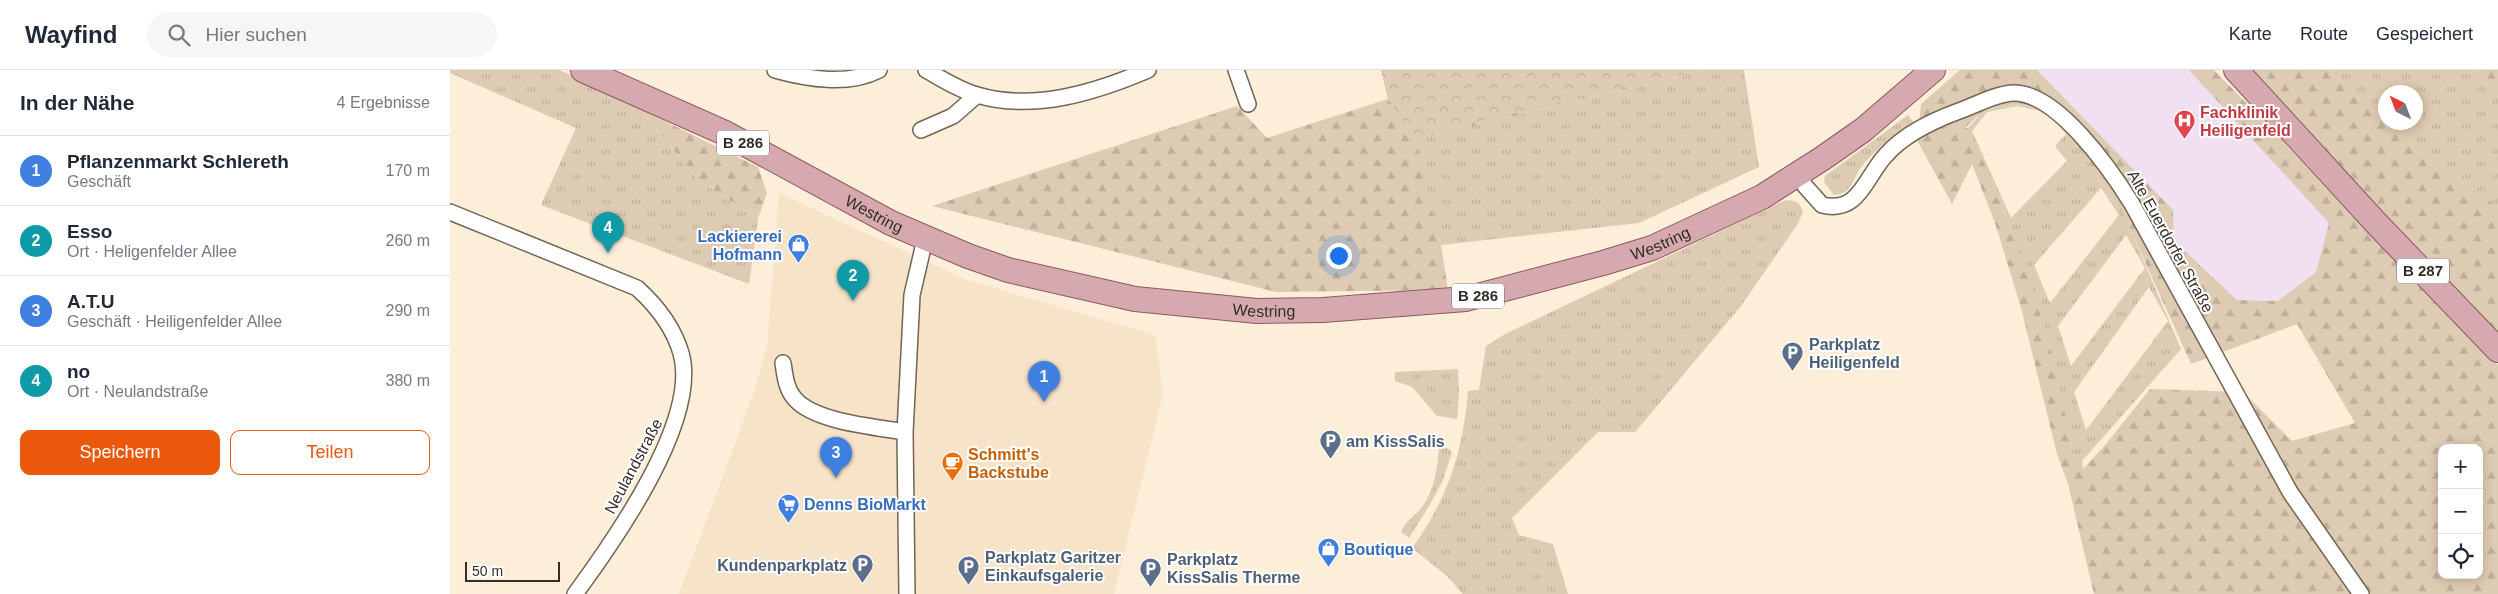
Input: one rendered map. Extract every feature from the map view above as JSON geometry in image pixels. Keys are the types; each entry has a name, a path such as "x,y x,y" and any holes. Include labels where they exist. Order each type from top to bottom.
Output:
{"main road":[{"name":"Westring","path":"583,70 725,133 852,203 925,239 1008,270 1135,299 1257,311 1323,310 1466,299 1604,264 1652,248 1762,197 1863,130 1933,70"},
{"name":"B 287","path":"2236,70 2376,224 2498,350"}],"street":[{"path":"775,70 791,74 846,80 868,76 879,70"},
{"path":"926,70 977,95 1022,100 1055,99 1088,93 1148,70"},
{"path":"1236,70 1248,104"},
{"name":"Alte Euerdorfer Straße","path":"1798,174 1805,186 1822,205 1840,207 1848,204 1856,197 1885,156 1909,135 1932,121 1998,96 2013,93 2028,96 2045,104 2066,120 2114,174 2290,492 2361,594"},
{"path":"921,130 953,116 977,95"},
{"name":"Neulandstraße","path":"450,212 637,288 657,306 670,327 681,354 683,382 677,420 632,510 575,594"},
{"path":"907,594 905,432 914,280 925,239"},
{"path":"783,363 786,384 795,399 810,412 856,424 905,432"}],"shaded area":[{"name":"Fachklinik Heiligenfeld","path":"2037,70 2202,70 2338,224 2316,272 2278,301 2237,300 2173,241 2173,210"},
{"path":"779,193 967,280 1155,335 1163,394 1114,594 679,594 754,392 767,346"}],"green space":[{"path":"450,70 559,70 589,82 642,110 698,180 758,218 749,284 541,205 576,128 450,73"},
{"path":"1381,70 1704,70 1415,140 1441,245 1448,290 1276,292 932,206 1237,106 1267,138 1388,99"},
{"path":"1381,70 1702,70 1412,137 1388,99"},
{"path":"1704,70 1744,70 1759,167 1639,223 1441,245 1414,140"},
{"path":"1960,70 2037,70 2173,210 2174,241 2237,300 2278,301 2316,272 2329,223 2189,70 2214,70 2429,289 2498,365 2498,594 2094,594 2068,484 2057,454 2021,308 1995,223 1972,164 1952,204 1918,142 1921,104","holes":["2018,104 2050,110 2089,163 2128,224 2191,364 2297,324 2355,423 2292,441 2243,392 2150,389 2106,444 2083,469 2082,461 2074,459 2051,352 2021,257 1991,179 1968,128 1965,128 1985,110"]},
{"path":"2249,70 2329,70 2378,115 2378,130 2394,130 2416,150 2498,207 2498,339"},
{"path":"2329,70 2471,70 2492,90 2498,91 2498,207 2416,150 2394,130 2423,130 2423,85 2378,85 2378,116"},
{"path":"2471,70 2498,70 2498,91 2492,90"},
{"path":"2018,104 2050,110 2089,163 2128,224 2181,349 2082,461 2074,459 2047,338 2005,213 1968,128 1985,110","holes":["2018,106 2048,113 2066,134 2055,146 2067,161 2011,218 1972,131 1987,112","2101,188 2119,215 2050,303 2034,265","2126,235 2145,268 2071,366 2058,326","2149,287 2168,321 2086,430 2074,392"]},
{"path":"642,110 758,167 767,193 758,218 698,180"},
{"path":"1908,115 1914,123 1885,143 1872,155 1860,169 1847,190 1834,195 1824,182 1825,176"},
{"path":"1786,200 1797,203 1802,209 1803,212 1797,225 1741,306 1642,424 1635,432 1598,432 1512,518 1519,535 1553,544 1568,594 1463,594 1447,576 1412,548 1425,530 1452,474 1462,434 1468,391 1479,390 1486,346 1505,334"},
{"path":"1458,369 1457,419 1437,416 1412,387 1395,381 1395,372"},
{"path":"1439,448 1447,448 1452,452 1443,480 1409,538 1401,532 1407,522 1426,501 1434,479"}],"place":[{"name":"Fachklinik Heiligenfeld","path":"2184,140"},
{"name":"no","path":"608,253"},
{"name":"Lackiererei Hofmann","path":"798,264"},
{"name":"Esso","path":"853,301"},
{"name":"Parkplatz Heiligenfeld","path":"1793,372"},
{"name":"Pflanzenmarkt Schlereth","path":"1044,402"},
{"name":"am KissSalis","path":"1330,460"},
{"name":"A.T.U","path":"836,478"},
{"name":"Schmitt's Backstube","path":"952,482"},
{"name":"Denns BioMarkt","path":"788,523"},
{"name":"Boutique","path":"1328,568"},
{"name":"Kundenparkplatz","path":"863,584"},
{"name":"Parkplatz Garitzer Einkaufsgalerie","path":"969,585"},
{"name":"Parkplatz KissSalis Therme","path":"1151,587"}]}
